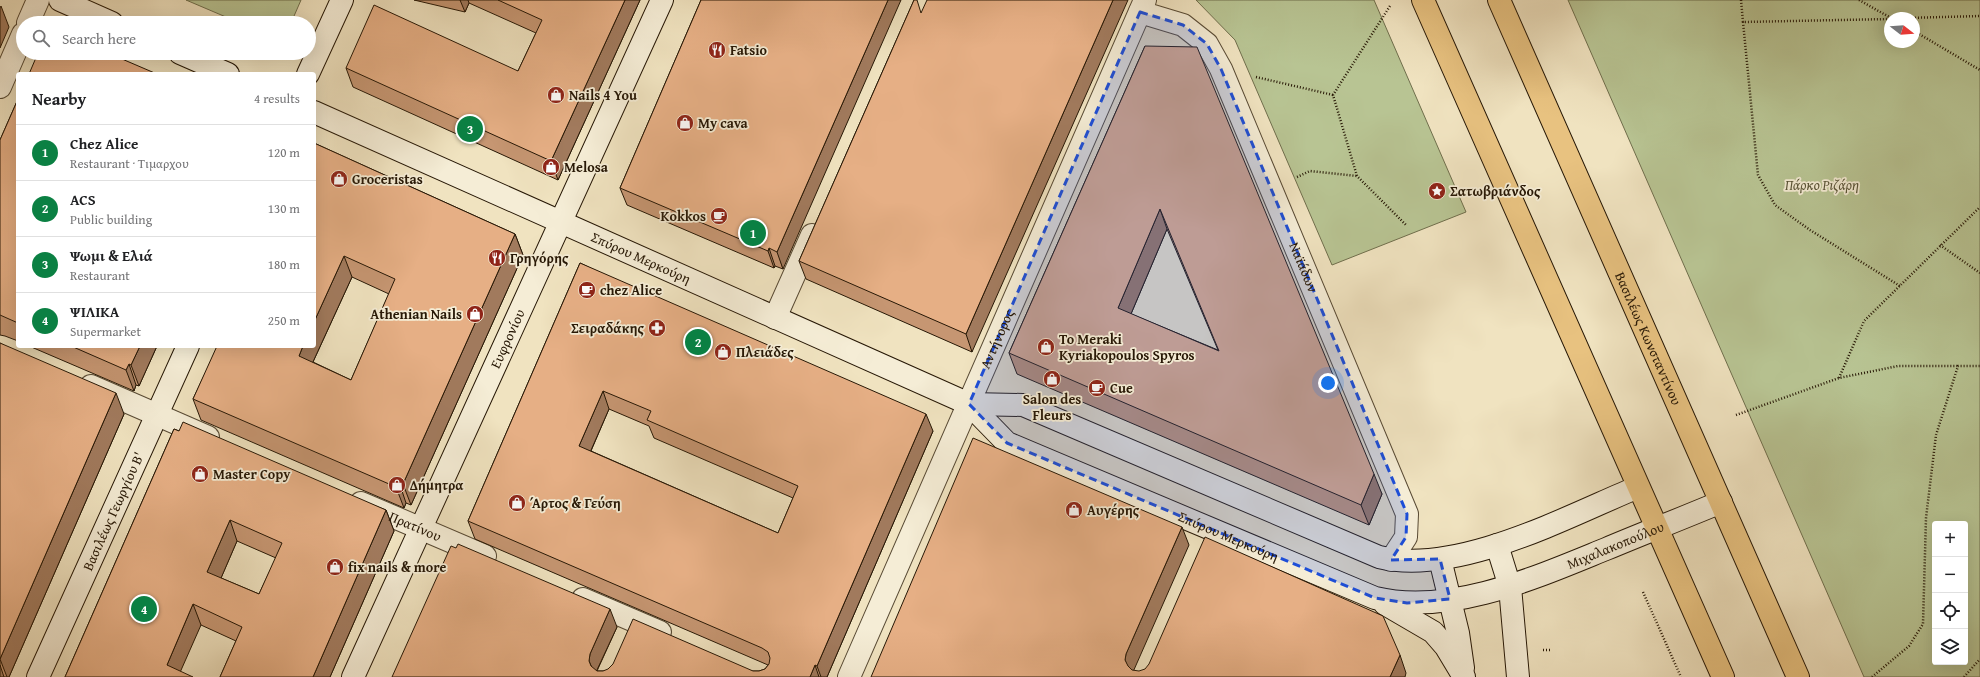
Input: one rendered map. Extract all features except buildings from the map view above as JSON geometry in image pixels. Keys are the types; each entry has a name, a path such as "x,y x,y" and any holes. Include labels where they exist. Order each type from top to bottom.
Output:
{"main road":[{"path":"1423,0 1723,677"},
{"name":"Βασιλέως Κωνσταντίνου","path":"1499,0 1798,677"}],"street":[{"path":"31,16 38,0"},
{"path":"60,0 96,16"},
{"path":"316,57 342,0"},
{"name":"Ευφρονίου","path":"353,677 662,0"},
{"name":"Ναϊάδων","path":"1142,6 1183,25 1207,44 1221,69 1407,514 1406,537 1391,560"},
{"name":"Αντήνορος","path":"849,677 1142,6"},
{"path":"0,87 16,50"},
{"path":"196,60 223,72"},
{"path":"309,72 314,60"},
{"name":"Σπύρου Μερκούρη","path":"316,113 968,404 1007,443 1375,598 1394,603 1407,603 1450,599 1510,588"},
{"path":"776,318 821,214"},
{"name":"Βασιλέως Γεωργίου Β'","path":"38,677 187,348"},
{"path":"72,378 224,443"},
{"name":"Σπύρου Μερκούρη","path":"968,404 1023,405 1379,557 1391,560 1406,561 1440,559"},
{"path":"1464,677 1458,633 1440,559 1497,545 1638,487"},
{"name":"Πρατίνου","path":"341,494 502,564"},
{"name":"Μιχαλακοπούλου","path":"1510,588 1721,502"},
{"path":"1201,550 1210,529"},
{"path":"1497,545 1510,588 1518,677"},
{"path":"568,592 677,640"},
{"path":"1375,598 1433,632 1446,647 1464,677"},
{"path":"624,642 633,621"}],"path":[{"path":"1741,0 1758,175 1775,205 1810,230 1900,286"},
{"path":"1859,0 1884,14"},
{"path":"1390,6 1333,95 1357,176 1406,225"},
{"path":"1920,18 1980,16"},
{"path":"1743,22 1884,18"},
{"path":"1920,35 1980,70"},
{"path":"1221,69 1333,95"},
{"path":"1270,187 1310,172 1357,176"},
{"path":"1839,378 1864,321 1980,207"},
{"path":"1940,245 1980,273"},
{"path":"1736,415 1839,378 1898,366 1980,366"},
{"path":"1872,677 1909,646 1923,624 1926,518 1936,435 1958,366"},
{"path":"1643,592 1681,677"},
{"path":"1964,677 1980,659"}],"highlighted area":[{"path":"1140,12 1183,25 1207,44 1221,69 1407,514 1406,537 1391,560 1440,559 1450,599 1407,603 1375,598 1007,443 969,404"}],"green space":[{"path":"186,0 301,0 294,16 224,16"},
{"path":"1196,0 1374,0 1466,212 1332,265 1235,40"},
{"name":"Πάρκο Ριζάρη","path":"1568,0 1980,0 1980,677 1864,677"}],"place":[{"name":"Fatsio","path":"717,50"},
{"name":"Nails 4 You","path":"556,95"},
{"name":"My cava","path":"685,123"},
{"name":"Ψωμι & Ελιά","path":"470,129"},
{"name":"Melosa","path":"551,167"},
{"name":"Groceristas","path":"339,179"},
{"name":"Σατωβριάνδος","path":"1437,191"},
{"name":"Kokkos","path":"719,216"},
{"name":"Chez Alice","path":"753,233"},
{"name":"Γρηγόρης","path":"497,258"},
{"name":"chez Alice","path":"587,290"},
{"name":"Athenian Nails","path":"475,314"},
{"name":"Σειραδάκης","path":"657,328"},
{"name":"ACS","path":"698,342"},
{"name":"To Meraki Kyriakopoulos Spyros","path":"1046,347"},
{"name":"Πλειάδες","path":"723,352"},
{"name":"Salon des Fleurs","path":"1052,379"},
{"name":"Cue","path":"1097,388"},
{"name":"Master Copy","path":"200,474"},
{"name":"Δήμητρα","path":"397,485"},
{"name":"Άρτος & Γεύση","path":"517,503"},
{"name":"Αυγέρης","path":"1074,510"},
{"name":"fix nails & more","path":"335,567"},
{"name":"ΨΙΛΙΚΑ","path":"144,609"}]}
